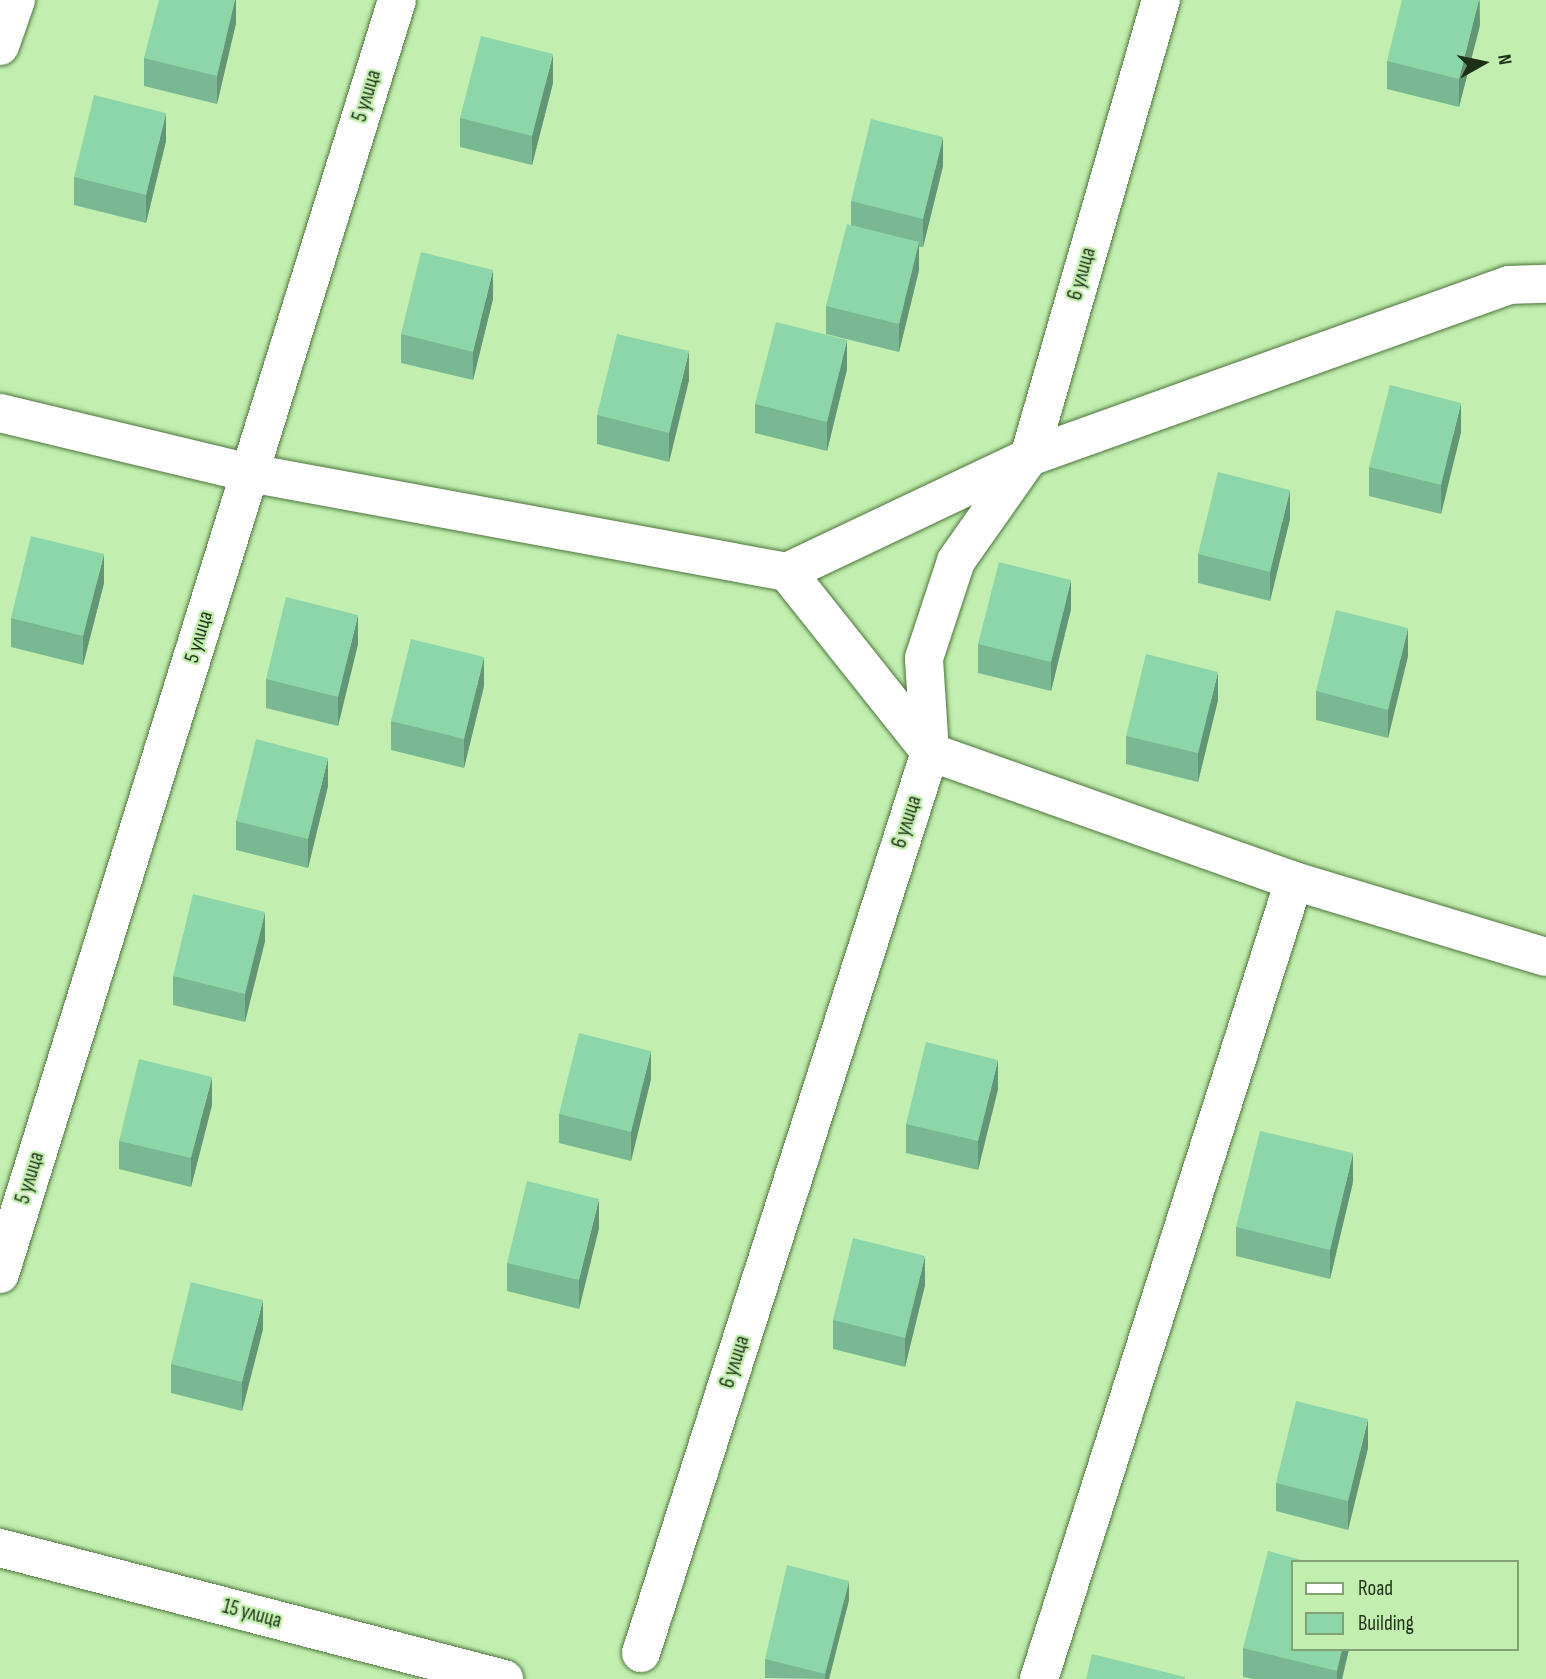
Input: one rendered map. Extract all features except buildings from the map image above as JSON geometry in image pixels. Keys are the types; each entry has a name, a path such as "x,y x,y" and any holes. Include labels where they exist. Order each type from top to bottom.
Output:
{"street":[{"path":"0,46 16,0"},
{"name":"5 улица","path":"0,1274 397,0"},
{"name":"6 улица","path":"641,1653 930,752 924,659 956,561 1029,457 1161,0"},
{"path":"0,414 250,473 788,572 1029,457 1509,285 1546,284"},
{"path":"788,572 930,752 1294,881 1546,957"},
{"path":"1039,1679 1294,881"},
{"name":"15 улица","path":"0,1548 504,1679"}]}
